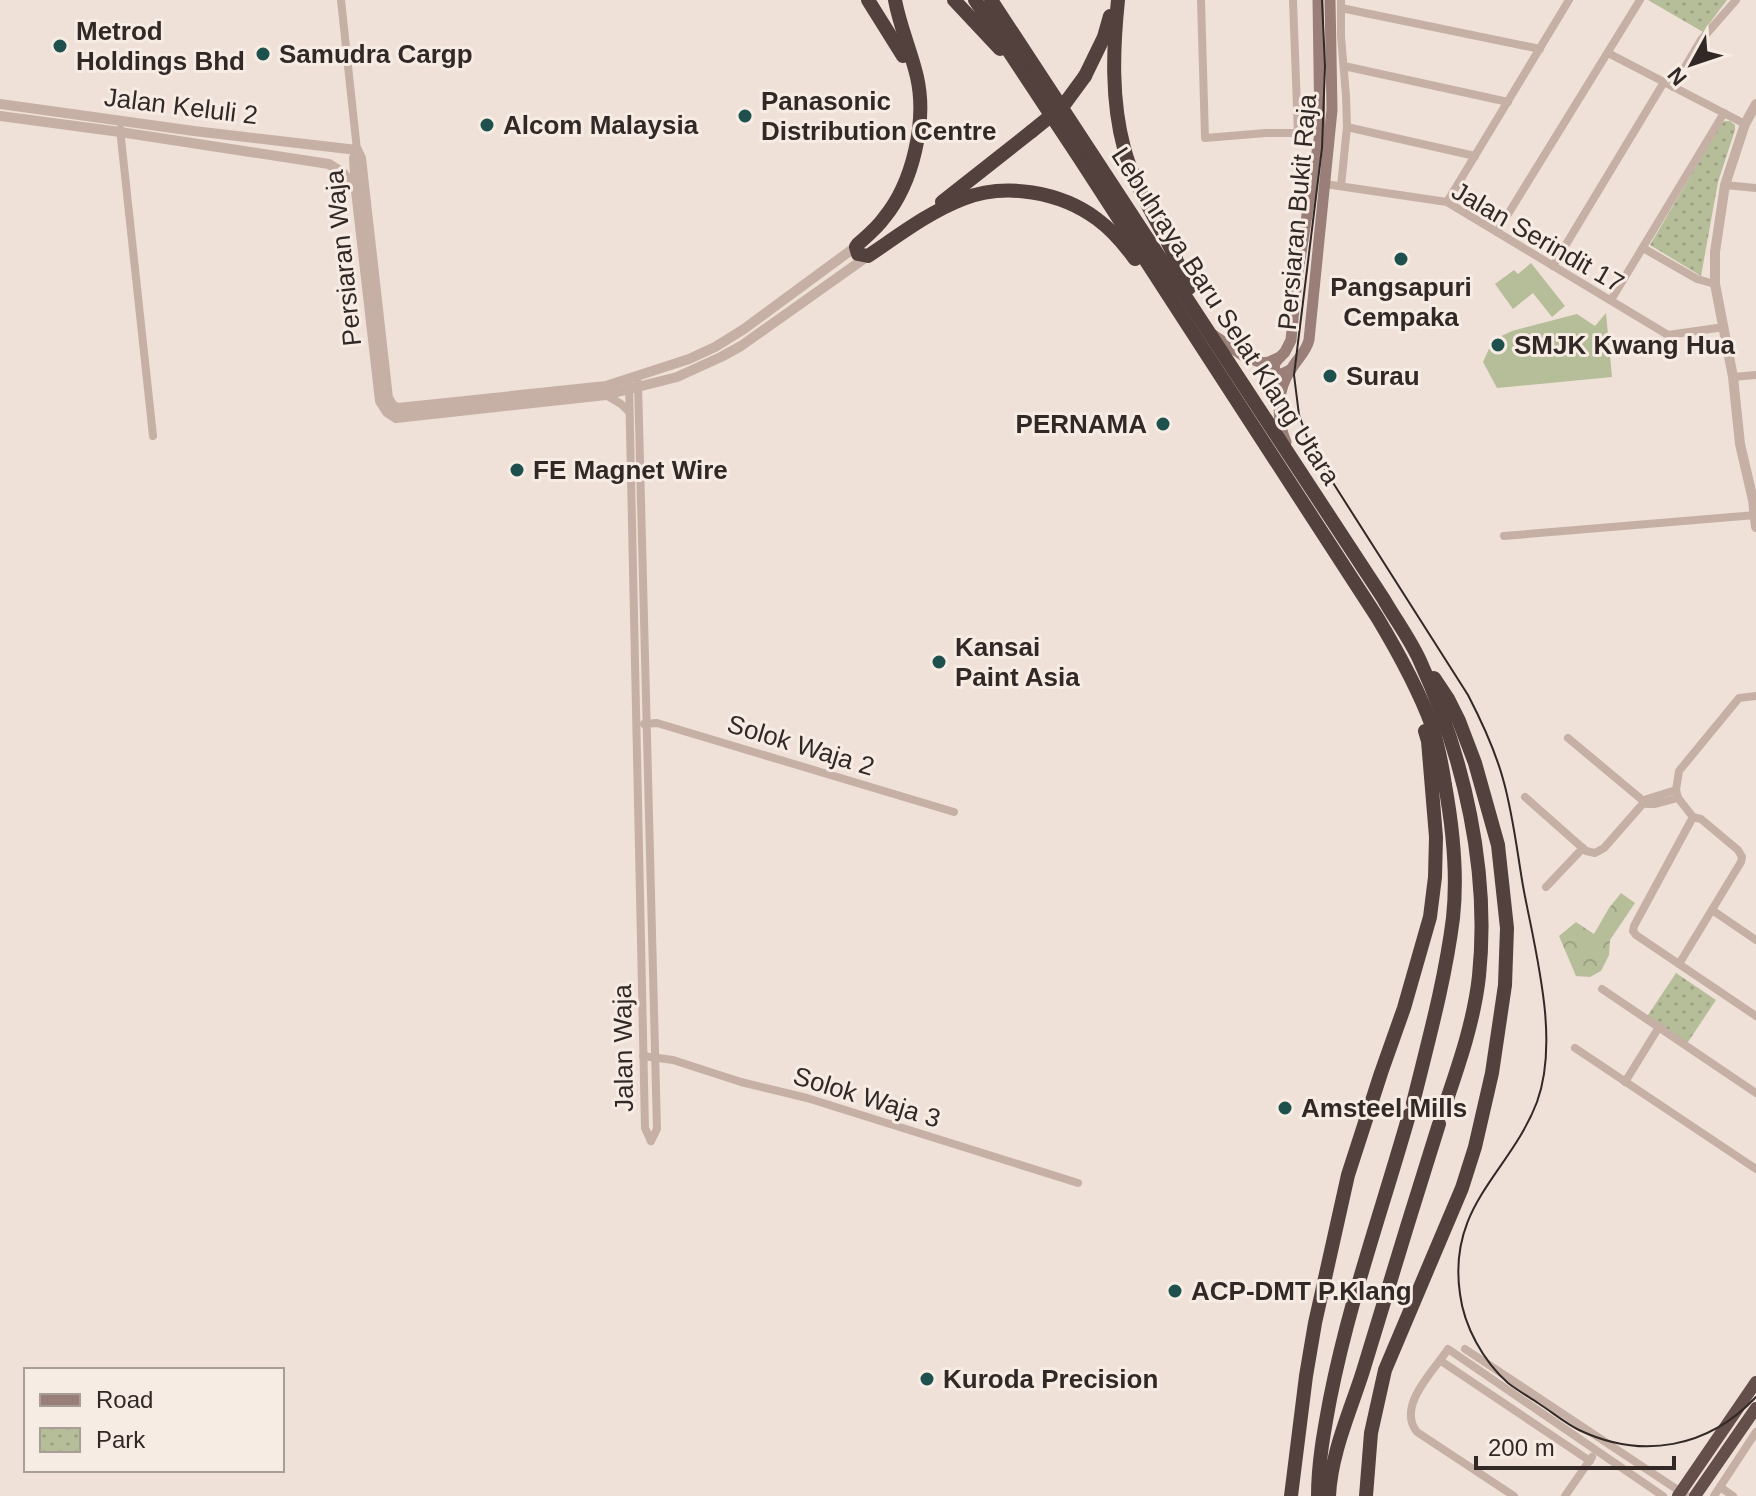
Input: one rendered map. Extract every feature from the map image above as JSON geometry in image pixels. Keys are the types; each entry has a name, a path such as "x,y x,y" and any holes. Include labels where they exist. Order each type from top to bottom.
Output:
{"highway":[{"path":"868,0 908,65 919,93"},
{"path":"863,250 905,182 916,145 918,79 895,0"},
{"path":"954,0 995,46 1013,58"},
{"name":"Lebuhraya Baru Selat Klang Utara","path":"975,0 1398,652 1424,707 1439,749 1455,859 1453,916 1444,977 1411,1109 1337,1360 1321,1446 1318,1496"},
{"name":"Lebuhraya Baru Selat Klang Utara","path":"991,0 1448,699 1459,721 1488,805 1502,876 1507,956 1498,1041 1475,1147 1462,1188 1385,1370 1371,1433 1366,1496"},
{"path":"1116,0 1114,71 1117,120 1124,150 1143,197 1208,331"},
{"path":"918,223 1063,106 1085,76 1104,37 1116,0"},
{"path":"863,250 949,205 983,192 1035,193 1079,207 1098,219 1120,239 1177,308"},
{"name":"Lebuhraya Baru Selat Klang Utara","path":"1289,1496 1315,1323 1348,1175 1418,964 1430,917 1436,837 1428,741 1398,652"},
{"name":"Lebuhraya Baru Selat Klang Utara","path":"1329,1496 1333,1464 1343,1430 1464,1050 1479,977 1480,889 1472,828 1461,776 1419,659"},
{"path":"1682,1495 1756,1382"},
{"path":"1695,1496 1755,1413"}],"main road":[{"name":"Persiaran Bukit Raja","path":"1208,331 1245,357 1256,361 1269,362 1280,357 1291,340 1297,278 1320,133 1318,0"},
{"name":"Persiaran Bukit Raja","path":"1321,506 1287,443 1279,417 1282,389 1309,340 1332,110 1330,0"},
{"path":"1280,357 1274,370 1280,375 1290,370"}],"street":[{"path":"341,0 357,150"},
{"path":"1201,0 1205,138 1320,133"},
{"path":"1293,0 1298,134"},
{"path":"1447,202 1569,0"},
{"path":"1497,232 1640,0"},
{"path":"1673,87 1701,40 1736,0"},
{"path":"1341,186 1347,127 1341,4 1540,49"},
{"path":"1608,53 1745,124"},
{"path":"1344,66 1508,102"},
{"path":"1553,266 1664,82"},
{"name":"Jalan Keluli 2","path":"0,104 120,126 357,150"},
{"path":"1504,536 1755,512 1740,444 1733,377 1715,284 1715,252 1725,185 1745,124 1756,104"},
{"path":"1611,300 1724,113"},
{"path":"0,116 120,126 329,164 343,173 356,191"},
{"path":"120,126 153,436"},
{"path":"1347,127 1475,156"},
{"name":"Persiaran Waja","path":"357,150 354,158 356,191 380,401 390,409"},
{"name":"Persiaran Waja","path":"357,150 361,158 390,409"},
{"name":"Jalan Serindit 17","path":"1325,184 1447,202 1668,335 1724,327"},
{"path":"1725,185 1756,188"},
{"path":"1643,248 1697,279 1715,284"},
{"path":"633,383 390,409 396,418 606,395 715,347 863,250"},
{"path":"1733,377 1756,375"},
{"name":"Jalan Waja","path":"633,383 647,723 657,1129 651,1141 645,1128 643,1056 629,413 633,383"},
{"path":"606,395 629,413"},
{"path":"1679,964 1741,862 1741,853 1701,819 1693,817 1677,794 1679,771 1739,698 1756,696"},
{"name":"Solok Waja 2","path":"636,725 657,723 954,812"},
{"path":"1568,738 1644,802"},
{"path":"1525,797 1591,853 1599,852 1647,799 1677,794"},
{"path":"1693,817 1633,931 1756,1016"},
{"path":"1546,887 1583,848"},
{"path":"1712,910 1756,940"},
{"path":"1602,989 1756,1093"},
{"path":"1625,1082 1659,1027"},
{"path":"1575,1048 1756,1169"},
{"name":"Solok Waja 3","path":"643,1056 673,1060 741,1082 807,1098 1078,1183"},
{"path":"1514,1496 1412,1426 1410,1407 1448,1349 1597,1450 1651,1493 1663,1496"},
{"path":"1465,1349 1682,1495"},
{"path":"1441,1361 1590,1461"},
{"path":"1733,1496 1717,1493 1756,1432"},
{"path":"1565,1496 1603,1441"}],"green space":[{"path":"1648,0 1727,0 1703,32"},
{"path":"1725,121 1735,125 1735,130 1718,182 1701,276 1650,245"},
{"path":"1531,263 1565,306 1552,317 1533,293 1513,309 1495,284 1514,270 1518,274"},
{"path":"1606,313 1612,377 1497,388 1483,362 1493,340 1512,331 1577,314 1595,326"},
{"path":"1621,893 1635,903 1610,940 1609,955 1601,971 1590,977 1576,976 1559,936 1576,922 1594,934"},
{"path":"1676,973 1716,1000 1686,1045 1646,1018"}],"tram line":[{"path":"1322,0 1325,66 1322,148 1294,375 1299,415 1316,456 1468,695 1488,736 1510,806 1543,995 1546,1051 1537,1102 1512,1149 1484,1191 1463,1236 1458,1263 1462,1306 1483,1354 1508,1383 1574,1427 1603,1439 1626,1445 1650,1446 1696,1438 1717,1428 1756,1397"}],"place":[{"name":"Metrod Holdings Bhd","path":"60,46"},
{"name":"Samudra Cargp","path":"263,54"},
{"name":"Panasonic Distribution Centre","path":"745,116"},
{"name":"Alcom Malaysia","path":"487,125"},
{"name":"Pangsapuri Cempaka","path":"1401,259"},
{"name":"SMJK Kwang Hua","path":"1498,345"},
{"name":"Surau","path":"1330,376"},
{"name":"PERNAMA","path":"1163,424"},
{"name":"FE Magnet Wire","path":"517,470"},
{"name":"Kansai Paint Asia","path":"939,662"},
{"name":"Amsteel Mills","path":"1285,1108"},
{"name":"ACP-DMT P.Klang","path":"1175,1291"},
{"name":"Kuroda Precision","path":"927,1379"}]}
